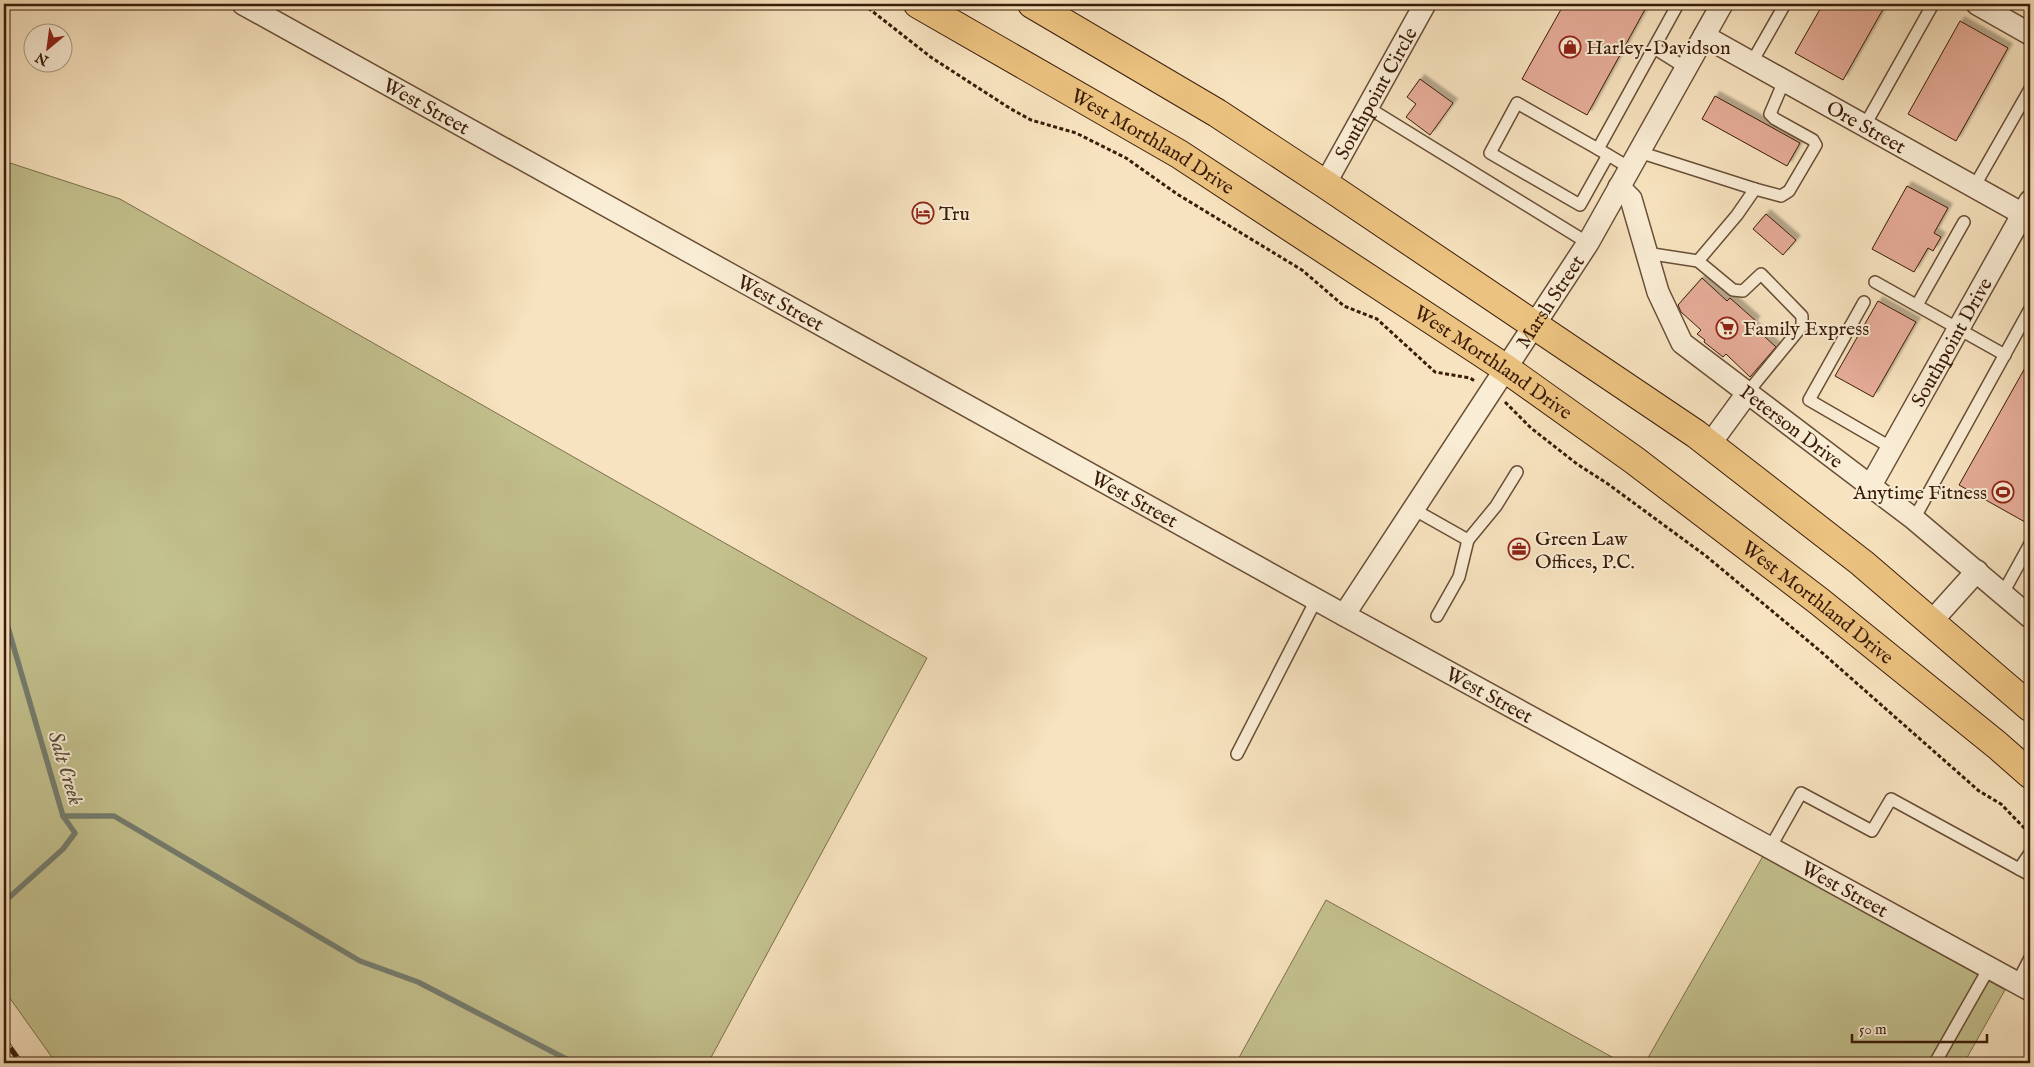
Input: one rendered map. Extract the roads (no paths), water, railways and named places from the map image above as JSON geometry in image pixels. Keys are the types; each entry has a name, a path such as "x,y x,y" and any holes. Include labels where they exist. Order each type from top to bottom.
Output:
{"highway":[{"name":"West Morthland Drive","path":"918,4 1179,154 1506,368 1634,460 1820,602 1998,745 2030,774"},
{"path":"1032,4 1217,113 1710,444 1862,563 2030,707"}],"street":[{"name":"West Street","path":"243,4 1316,600 2024,986"},
{"name":"Southpoint Circle","path":"1325,184 1425,4"},
{"name":"Marsh Street","path":"1344,615 1588,243 1722,4"},
{"path":"1977,4 2030,34"},
{"name":"Ore Street","path":"1704,36 1974,187 2028,211"},
{"name":"Peterson Drive","path":"1619,187 1631,200 1658,292 1682,343 1871,485 1977,571 2030,617"},
{"name":"Southpoint Drive","path":"1871,485 1958,329 2028,211"},
{"path":"1710,444 1748,392"},
{"path":"1931,622 1977,571"}],"lane":[{"path":"1678,4 1654,48 1603,152 1580,205 1490,153 1517,103 1603,152 1781,196 1789,191 1816,145 1813,140 1775,119 1770,114 1784,81"},
{"path":"1752,62 1785,4"},
{"path":"1865,126 1933,4"},
{"path":"1654,48 1686,68"},
{"path":"1974,187 2030,89"},
{"path":"1368,107 1588,243"},
{"path":"1698,261 1737,216 1755,189"},
{"path":"1917,305 1964,222"},
{"path":"1646,253 1698,261 1733,290 1743,291 1761,274 1802,316 1802,326 1748,392"},
{"path":"1875,282 2005,355"},
{"path":"1864,302 1809,400 1892,448"},
{"path":"1914,519 2030,309"},
{"path":"1437,616 1459,577 1468,540 1496,506 1517,472"},
{"path":"1413,509 1468,540"},
{"path":"2003,593 2030,544"},
{"path":"1237,754 1316,600"},
{"path":"1770,848 1801,793 1872,831 1892,798 2030,875"},
{"path":"2019,869 2030,853"},
{"path":"2024,986 2030,958"},
{"path":"1935,1063 1989,968"}],"waterway":[{"name":"Salt Creek","path":"4,614 63,816 75,833 63,849 4,902"},
{"path":"63,816 114,816 360,961 418,982 574,1063"}],"railway":[{"path":"4,1039 21,1063"}],"place":[{"name":"Harley-Davidson","path":"1570,47"},
{"name":"Tru","path":"923,213"},
{"name":"Family Express","path":"1727,328"},
{"name":"Anytime Fitness","path":"2003,492"},
{"name":"Green Law Offices, P.C.","path":"1519,549"}]}
